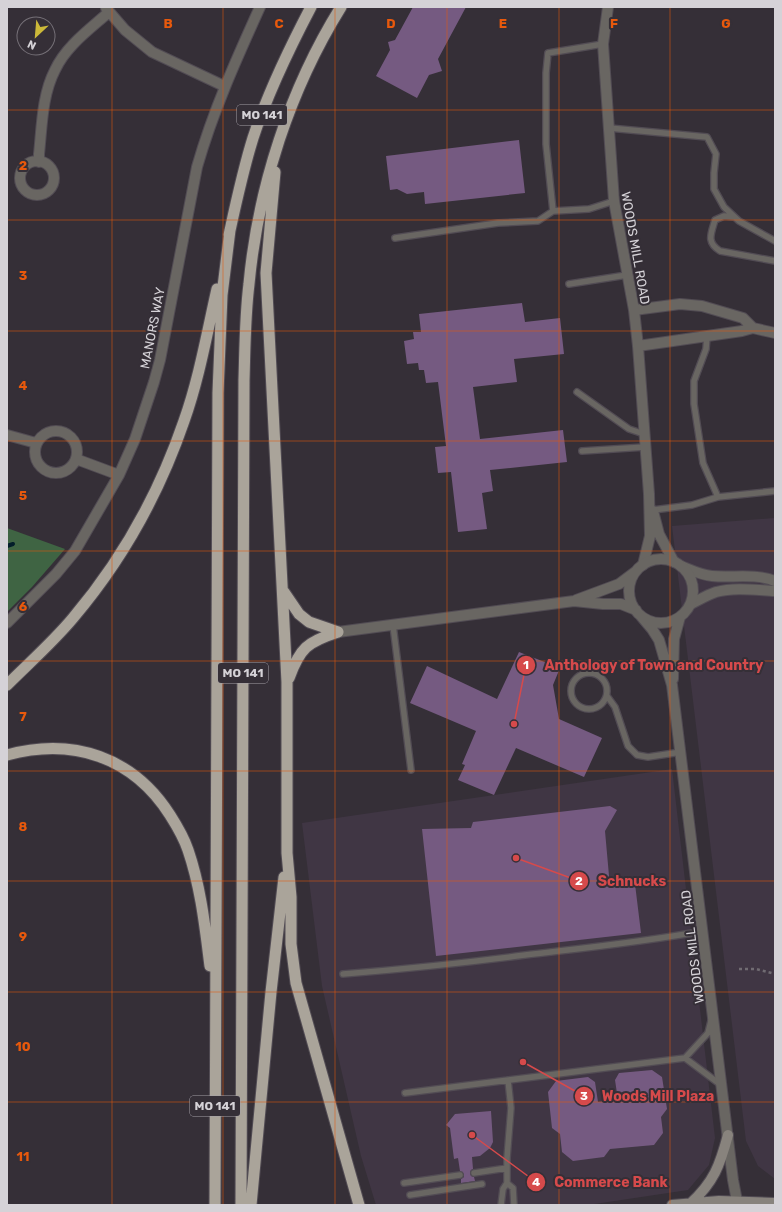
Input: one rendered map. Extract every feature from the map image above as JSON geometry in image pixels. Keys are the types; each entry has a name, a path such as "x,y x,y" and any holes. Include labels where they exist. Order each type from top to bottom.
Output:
{"highway":[{"name":"MO 141","path":"215,1205 218,393 222,295 230,230 240,183 251,144 270,92 289,49 312,7"},
{"name":"MO 141","path":"241,1205 244,474 246,332 249,284 255,237 265,191 278,144 294,101 313,57 341,7"},
{"path":"278,144 269,226 266,273 288,682 287,853 291,944 296,983 359,1205"},
{"path":"7,684 72,619 99,586 144,517 163,476 196,384 230,230"},
{"path":"284,592 299,614 309,622 338,632"},
{"path":"288,682 296,659 306,646 317,638 338,632"},
{"path":"7,755 47,748 71,749 98,756 122,767 144,783 162,803 177,826 188,849 196,875 202,906 215,1006"},
{"path":"252,1205 271,992 287,853"}],"main road":[{"path":"690,1204 700,1195 714,1177 721,1161 728,1135"},
{"path":"672,1205 775,1202"}],"street":[{"name":"MANORS WAY","path":"7,623 56,574 74,551 119,474 135,440 154,382 197,167 210,124 224,86 260,7"},
{"name":"WOODS MILL ROAD","path":"608,7 603,44 614,200 634,310 649,494 650,536 640,568"},
{"path":"39,162 46,95 54,70 65,53 107,10 125,30 152,52 224,86"},
{"path":"634,310 680,304 702,306 743,318 753,328"},
{"path":"638,346 742,331 753,328 775,333"},
{"path":"55,430 62,432 72,438 76,447 76,459 68,469 61,473 46,471 40,466 35,458 34,451 36,443 41,436 47,432 55,430"},
{"path":"7,435 36,443"},
{"path":"76,459 119,474"},
{"name":"WOODS MILL ROAD","path":"649,494 659,534 678,564"},
{"path":"338,632 574,601 619,584 650,561 658,559 666,560 698,573 712,576 764,577 775,581"},
{"path":"574,601 621,604 639,613 648,620 665,623 680,617 691,604 693,596 691,580 687,572 678,564"},
{"path":"639,613 630,594 630,586 632,578 640,568"},
{"path":"691,604 715,593 726,590 742,589 775,591"},
{"name":"WOODS MILL ROAD","path":"639,613 652,629 658,640 672,685 737,1203"},
{"name":"WOODS MILL ROAD","path":"672,685 674,639 680,617"}],"lane":[{"path":"553,211 546,144 546,73 548,53 603,44"},
{"path":"609,128 707,137 716,154 714,189 724,207 734,217 775,241"},
{"path":"395,238 498,223 538,221 553,211 589,209 614,200"},
{"path":"734,217 724,216 714,220 710,238 713,246 720,251 775,261"},
{"path":"569,284 628,275"},
{"path":"707,336 706,349 694,381 694,404 704,463 718,497"},
{"path":"577,392 629,429 644,434"},
{"path":"582,451 645,447"},
{"path":"653,510 692,506 718,497 775,491"},
{"path":"393,625 411,770"},
{"path":"607,696 600,706 588,710 576,705 570,694 573,682 581,674 593,673 599,676 606,685 607,696 615,707 628,746 637,755 648,757 681,752"},
{"path":"343,974 415,968 560,952 703,931"},
{"path":"405,1092 685,1058 708,1033 713,1014"},
{"path":"685,1058 722,1086"},
{"path":"501,1205 503,1189 507,1182 511,1108 508,1080"},
{"path":"474,1173 507,1168"},
{"path":"404,1182 460,1175"},
{"path":"507,1182 513,1188 514,1205"},
{"path":"410,1195 482,1184"}],"path":[{"path":"739,969 756,968 775,974"}],"shaded area":[{"path":"775,518 775,1179 758,1166 746,1141 672,526"},
{"path":"672,769 715,1138 709,1165 688,1190 588,1205 376,1205 361,1156 322,986 302,823"}],"green space":[{"path":"7,528 65,549 32,587 7,612"}],"building":[{"path":"413,7 466,7 438,59 442,71 429,75 417,98 376,76 390,50 388,42 395,40"},
{"path":"519,140 525,193 425,204 424,192 407,194 397,189 390,190 386,156"},
{"path":"522,303 525,322 560,318 564,354 514,359 517,382 473,387 480,439 563,430 567,462 490,470 493,491 482,493 487,529 458,532 451,472 438,473 435,447 446,446 438,382 426,383 424,370 419,370 418,363 407,364 404,341 414,339 413,332 421,332 419,314"},
{"path":"519,652 560,668 553,685 559,719 602,738 584,777 516,748 494,795 458,780 465,765 462,764 476,731 410,703 427,666 497,699"},
{"path":"610,806 617,810 605,831 610,887 635,884 641,933 436,956 422,829 471,828 473,822"},
{"path":"652,1070 662,1077 667,1109 661,1117 663,1133 654,1145 610,1149 604,1157 573,1161 562,1152 560,1134 552,1128 548,1092 556,1081 588,1077 595,1082 598,1102 618,1100 615,1080 619,1073"},
{"path":"491,1111 493,1142 490,1148 480,1156 472,1157 473,1169 470,1173 471,1176 474,1177 475,1181 461,1183 461,1179 464,1177 464,1174 460,1171 458,1158 454,1159 450,1128 446,1125 455,1114"}],"waterway":[{"path":"7,546 13,544"}],"place":[{"name":"Anthology of Town and Country","path":"514,724"},
{"name":"Schnucks","path":"516,858"},
{"name":"Woods Mill Plaza","path":"523,1062"},
{"name":"Commerce Bank","path":"472,1135"}]}
